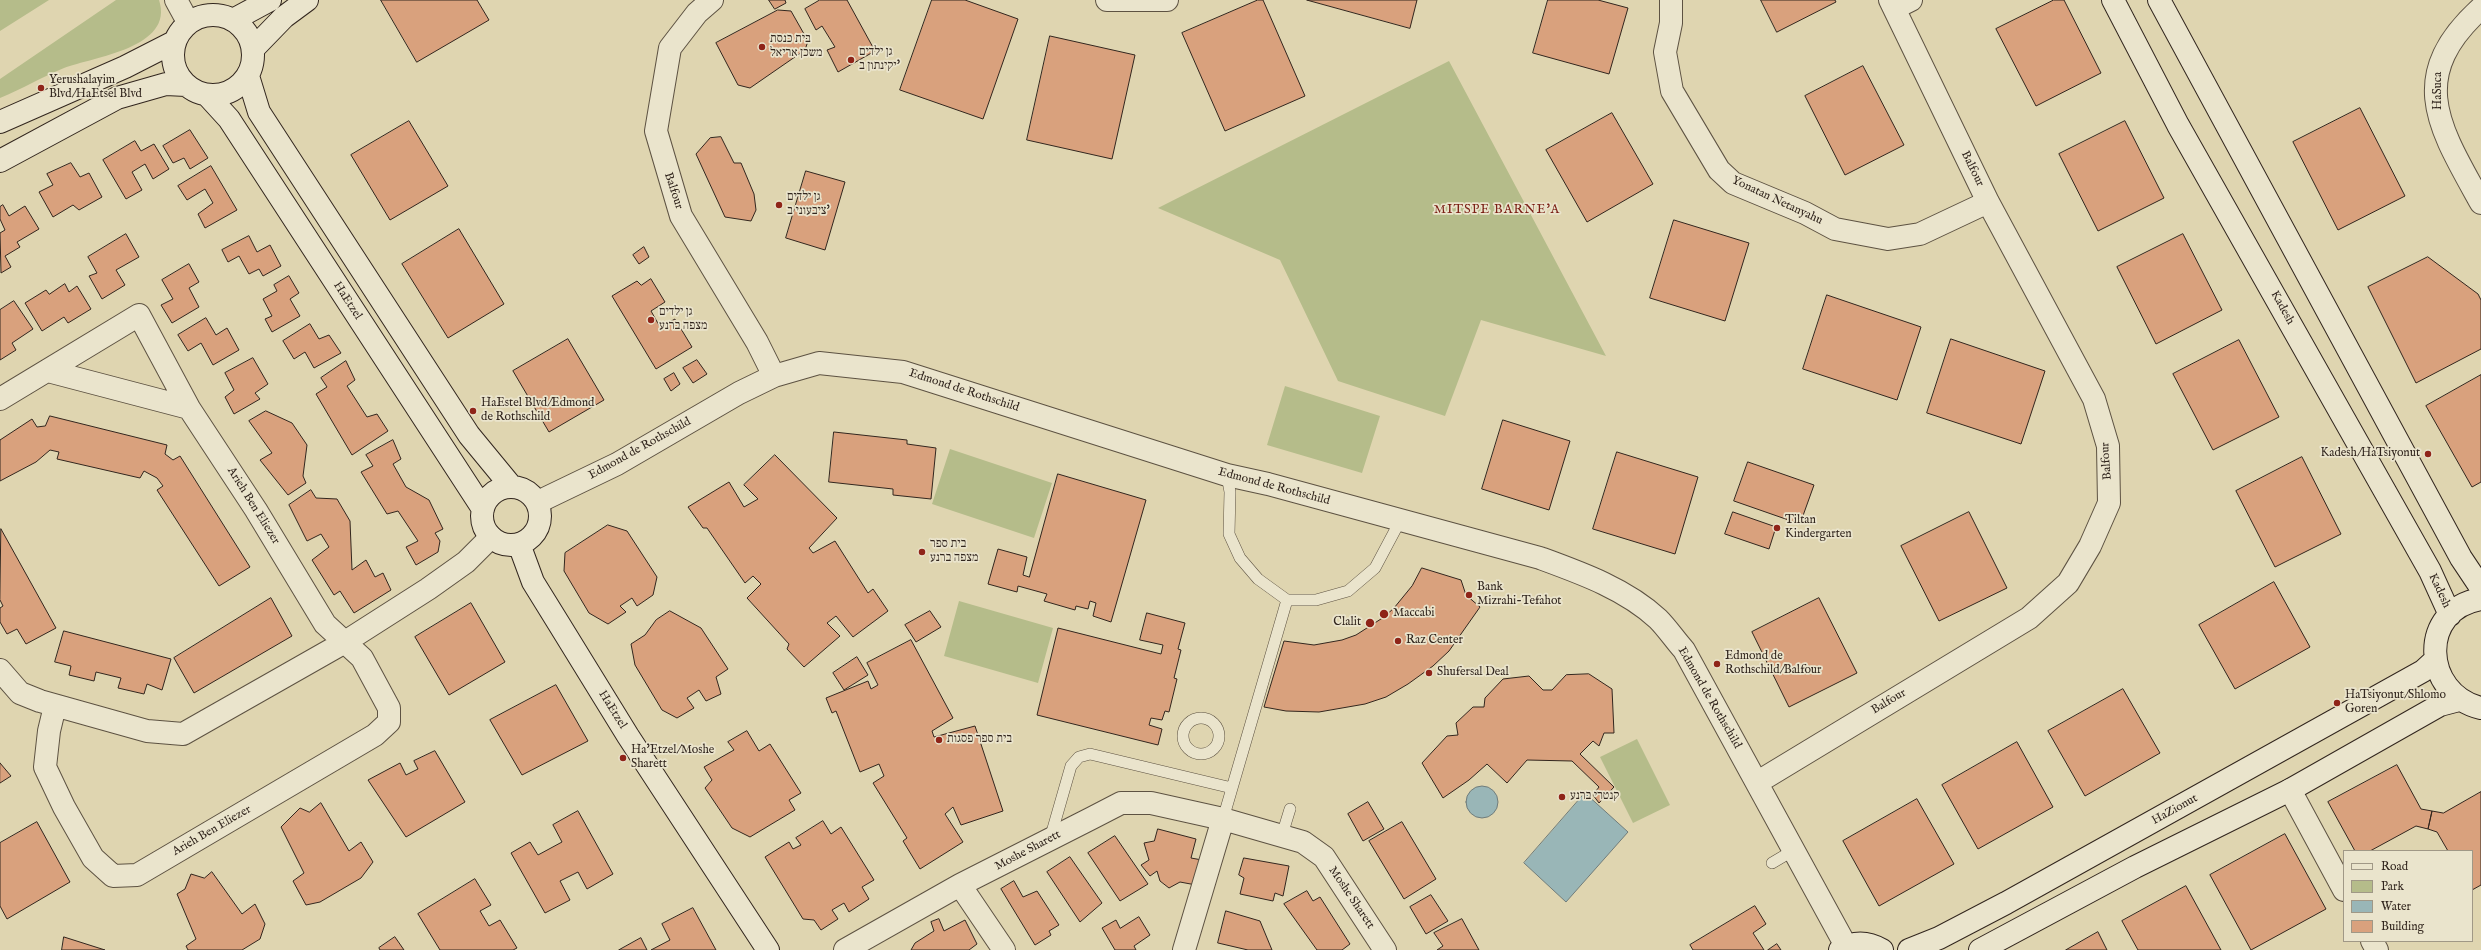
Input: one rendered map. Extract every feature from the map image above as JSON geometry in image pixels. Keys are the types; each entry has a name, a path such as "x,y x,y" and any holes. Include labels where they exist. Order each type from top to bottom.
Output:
{"street":[{"path":"176,0 188,22"},
{"path":"233,20 270,0"},
{"path":"253,49 284,17 307,0"},
{"name":"Balfour","path":"712,0 697,13 670,48 656,131 681,216 756,342 774,376"},
{"path":"1107,0 1167,0"},
{"name":"Yonatan Netanyahu","path":"1671,0 1671,23 1665,52 1672,91 1718,170 1733,183 1805,213 1835,229 1888,239 1920,234 1988,202"},
{"name":"Kadesh","path":"2114,0 2178,125 2430,571 2450,615"},
{"path":"2159,0 2461,558 2481,588"},
{"name":"Balfour","path":"1758,782 2029,618 2068,582 2090,546 2109,503 2108,446 2094,399 1988,202 1899,3"},
{"name":"HaSuca","path":"2481,8 2464,24 2448,45 2438,69 2436,96 2439,117 2455,156 2481,203"},
{"path":"210,14 233,20 242,28 253,49 253,59 248,76 231,92 208,96 196,92 186,85 178,76 173,65 172,53 174,42 179,31 188,22 210,14"},
{"path":"0,122 125,68 174,42"},
{"path":"248,76 259,112 469,435 511,486"},
{"path":"0,161 117,98 166,84 186,85"},
{"name":"HaEtzel","path":"208,96 229,119 483,509"},
{"name":"Arieh Ben Eliezer","path":"0,399 139,315 189,408 256,510 326,624 362,658 389,708 389,722 368,740 137,875 113,876 93,858 64,807 45,768 49,731 55,706"},
{"name":"Edmond de Rothschild","path":"538,502 617,464 739,393 774,376 819,363 902,372 1226,475 1268,484 1540,558 1584,574 1626,595 1658,619 1684,650 1758,782 1843,948"},
{"path":"48,371 189,408"},
{"path":"511,486 527,490 538,502 540,522 537,531 530,538 519,544 504,544 491,537 483,524 483,509 489,496 495,491 511,486"},
{"path":"0,670 20,694 55,706 147,731 183,734 345,642 466,562 491,537"},
{"name":"HaEtzel","path":"519,544 533,582 563,631 628,736 768,950"},
{"path":"2481,599 2460,606 2441,626 2436,639 2435,660 2446,686 2459,700 2481,708"},
{"name":"HaZionut","path":"1909,950 1939,938 2006,903 2423,671 2435,660"},
{"path":"1980,950 2135,867 2290,790 2440,705 2459,700"},
{"path":"2290,790 2343,888"},
{"name":"Moshe Sharett","path":"845,950 960,885 1121,804 1151,803 1282,835 1303,842 1324,857 1385,950"},
{"path":"1184,950 1223,820"},
{"path":"960,885 1004,950"},
{"path":"1843,948 1858,943 1870,944 1882,950"}],"lane":[{"path":"1226,475 1230,492 1229,534 1240,558 1258,579 1287,600 1316,600 1348,591 1376,568 1400,521"},
{"path":"1223,820 1287,600"},
{"path":"1050,839 1071,766 1079,757 1090,754 1232,788"},
{"path":"1282,835 1290,809"},
{"path":"1772,863 1794,850"}],"green space":[{"path":"0,0 49,0 0,31"},
{"path":"116,0 159,0 161,16 155,29 144,40 111,54 64,68 0,98 0,79"},
{"path":"1449,61 1606,356 1481,320 1445,416 1338,381 1280,260 1158,208"},
{"path":"1285,386 1380,416 1362,473 1267,445"},
{"path":"950,449 1052,483 1034,538 932,504"},
{"path":"959,601 1053,628 1038,683 944,656"},
{"path":"1637,739 1670,805 1633,823 1600,757"}],"water":[{"path":"1479,786 1485,786 1495,793 1498,802 1497,808 1491,815 1485,818 1479,818 1469,811 1466,805 1466,799 1473,789"},
{"path":"1585,793 1628,832 1566,902 1524,863"}],"building":[{"path":"381,0 477,0 489,20 417,62"},
{"path":"769,0 785,0 786,3 775,9"},
{"path":"820,0 847,0 875,51 838,72 827,50 835,47 822,26 816,30 805,9"},
{"path":"932,0 965,0 1018,19 983,119 900,90"},
{"path":"1258,0 1263,0 1305,96 1225,131 1182,33"},
{"path":"1307,0 1417,0 1410,28"},
{"path":"1548,0 1598,0 1628,8 1609,74 1533,53"},
{"path":"1761,0 1835,0 1836,2 1777,32"},
{"path":"2054,0 2064,0 2101,73 2036,106 1996,29"},
{"name":"בית כנסת משכן אריאל","path":"778,10 791,11 808,41 805,50 750,88 738,85 716,43"},
{"path":"1050,36 1135,55 1112,159 1027,140"},
{"path":"1863,66 1904,145 1845,175 1805,96"},
{"path":"2360,108 2405,196 2338,230 2293,142"},
{"path":"1612,113 1653,184 1587,222 1546,150"},
{"path":"409,121 448,186 390,220 351,155"},
{"path":"2125,121 2164,198 2098,231 2059,154"},
{"path":"190,130 208,158 190,169 184,158 173,163 163,146"},
{"path":"721,137 734,163 741,163 754,194 756,210 751,221 725,217 696,154 710,138"},
{"path":"135,141 141,151 154,144 169,169 153,179 145,164 132,172 142,190 126,199 103,160"},
{"path":"71,163 80,177 89,173 102,197 79,210 73,205 53,217 39,192 53,185 47,174"},
{"path":"211,166 237,210 205,228 198,214 213,203 205,189 187,200 178,186"},
{"path":"806,171 845,182 825,250 786,238"},
{"path":"3,205 9,216 25,206 39,229 17,242 20,247 5,256 11,267 1,273 0,233 5,230 0,219 0,207"},
{"path":"1674,220 1749,243 1725,321 1650,298"},
{"path":"459,229 504,304 448,338 402,264"},
{"path":"126,234 139,257 116,270 125,285 102,299 89,276 97,273 88,257"},
{"path":"2183,234 2222,310 2156,344 2117,267"},
{"path":"249,236 257,252 270,245 281,266 263,276 259,269 249,274 239,256 228,262 222,250"},
{"path":"644,247 649,257 639,264 633,255"},
{"path":"2428,257 2478,294 2481,300 2481,349 2416,383 2368,287"},
{"path":"189,264 199,282 189,288 199,307 172,323 161,305 173,299 162,280"},
{"path":"289,276 299,293 290,299 300,316 272,332 265,319 272,316 263,299 277,291 274,285"},
{"path":"651,279 665,302 651,311 660,327 675,319 692,347 656,369 612,296 637,281 641,285"},
{"path":"65,284 69,292 77,286 91,309 68,323 64,317 42,331 25,303 46,290 49,294"},
{"path":"1827,295 1921,327 1897,400 1803,369"},
{"path":"14,301 33,329 12,343 16,350 0,360 0,310"},
{"path":"206,318 216,335 227,328 239,350 213,365 201,343 188,351 178,335"},
{"path":"310,324 319,339 329,335 341,353 314,368 305,352 294,359 283,341"},
{"path":"568,339 604,400 549,432 513,371"},
{"path":"1951,339 2045,371 2021,444 1927,413"},
{"path":"2239,340 2279,417 2213,450 2173,374"},
{"path":"253,358 268,384 255,393 260,399 234,414 225,397 234,390 225,373"},
{"path":"697,360 707,374 693,383 683,368"},
{"path":"346,361 355,380 347,386 367,417 377,414 388,431 352,455 316,394 327,387 321,378"},
{"path":"674,373 680,384 671,391 664,379"},
{"path":"2481,375 2481,482 2472,487 2426,406"},
{"path":"266,411 292,423 307,445 303,476 306,483 288,495 260,460 272,453 249,421"},
{"path":"50,416 167,445 165,454 173,460 180,456 250,567 219,586 157,490 163,486 157,478 144,471 140,478 57,459 59,452 50,450 36,462 0,481 0,440 32,419 37,427 45,426"},
{"path":"1503,420 1570,441 1549,510 1482,489"},
{"path":"834,432 907,440 907,444 936,448 931,499 893,495 893,489 829,482"},
{"path":"393,440 401,459 393,464 406,487 429,500 443,529 435,533 440,541 438,552 416,565 406,547 418,541 398,511 387,514 361,472 373,466 366,455"},
{"path":"1617,452 1698,477 1675,554 1593,529"},
{"path":"775,455 837,518 809,548 813,553 835,541 868,593 873,589 888,611 853,637 836,616 827,623 840,636 804,667 787,649 789,644 747,598 761,584 753,576 745,583 707,528 703,528 688,507 729,482 744,507 758,499 744,485"},
{"path":"2302,457 2341,534 2275,567 2236,491"},
{"path":"1748,462 1814,485 1800,524 1734,501"},
{"path":"1058,474 1146,500 1111,622 1093,616 1096,603 1090,601 1088,609 1076,606 1075,610 1044,601 1047,594 1018,586 1017,592 988,584 998,549 1027,557 1023,575 1029,577"},
{"path":"311,490 316,498 337,499 350,521 352,570 366,560 375,577 383,573 391,590 354,613 340,591 334,595 312,560 329,547 321,534 307,541 289,505"},
{"path":"1733,512 1776,527 1769,549 1725,534"},
{"path":"1969,512 2007,588 1939,621 1901,546"},
{"path":"608,525 627,531 657,577 653,595 637,606 632,598 620,606 626,612 608,624 589,613 564,571 565,553"},
{"path":"1,529 56,628 26,644 17,629 7,634 0,622 0,608 3,606 0,600"},
{"name":"Raz Center","path":"1422,568 1461,580 1466,595 1480,607 1449,651 1433,666 1408,684 1386,697 1365,704 1319,712 1286,711 1264,707 1284,641 1314,645 1342,640 1356,635 1384,617 1394,608 1412,586"},
{"path":"2274,582 2310,647 2235,689 2199,625"},
{"path":"271,598 292,636 194,693 174,658"},
{"path":"1819,598 1857,673 1789,707 1752,632"},
{"path":"471,603 505,662 449,695 415,637"},
{"path":"670,611 701,628 728,669 716,677 721,694 706,701 699,690 687,698 694,708 677,718 662,710 635,665 631,644 645,635 656,620"},
{"path":"930,611 941,627 916,642 905,625"},
{"path":"1147,613 1185,623 1178,649 1181,650 1174,678 1177,679 1169,712 1165,711 1162,720 1151,718 1149,725 1162,729 1158,745 1037,715 1058,628 1161,654 1163,645 1140,640"},
{"path":"64,631 171,659 162,690 147,684 144,694 118,688 121,678 96,672 94,681 69,675 71,666 55,662"},
{"path":"911,640 953,718 932,731 934,737 975,726 1003,811 961,825 953,807 945,814 963,842 920,869 903,841 907,838 873,783 884,776 879,764 860,772 836,711 832,713 826,698 868,681 871,689 878,685 867,663"},
{"path":"857,657 868,675 844,690 833,673"},
{"path":"1589,674 1612,689 1614,733 1604,733 1599,746 1593,741 1580,754 1614,787 1599,803 1593,795 1599,787 1572,761 1527,760 1507,783 1487,764 1469,780 1443,798 1422,763 1447,736 1458,735 1456,723 1473,707 1484,707 1485,698 1503,679 1529,676 1543,690 1552,690 1566,675"},
{"path":"556,685 588,741 522,775 490,720"},
{"path":"2123,689 2160,753 2085,796 2048,731"},
{"path":"747,731 759,751 770,744 801,793 789,800 795,810 750,837 732,828 705,788 712,780 704,767 734,750 728,742"},
{"path":"2017,742 2053,807 1978,849 1942,785"},
{"path":"435,751 465,802 406,837 368,780 400,763 406,775 418,769 414,761"},
{"path":"0,763 11,776 0,783"},
{"path":"2397,765 2421,809 2432,811 2428,829 2416,826 2372,850 2354,850 2328,802"},
{"path":"2481,792 2481,885 2473,889 2473,850 2447,850 2437,832 2428,829 2432,811 2443,813"},
{"path":"1917,799 1954,864 1879,906 1843,841"},
{"path":"1368,802 1384,829 1363,841 1348,814"},
{"path":"321,803 349,851 361,842 373,862 361,878 320,902 306,905 293,881 304,873 281,827 300,808 309,812"},
{"path":"578,811 613,874 587,889 578,872 560,881 570,900 545,913 511,853 530,842 538,855 562,842 553,825"},
{"path":"823,821 831,834 841,827 874,880 862,887 869,899 849,912 844,903 832,910 838,919 821,930 814,920 803,919 765,857 789,842 793,849 801,845 796,838"},
{"path":"37,822 70,882 7,919 0,906 0,843"},
{"path":"1402,822 1436,879 1404,899 1369,841"},
{"path":"1158,829 1196,839 1191,858 1202,860 1196,885 1180,882 1169,888 1160,881 1157,871 1150,876 1141,865 1149,860 1144,843 1154,841"},
{"path":"2285,834 2326,909 2251,950 2210,875"},
{"path":"1115,836 1148,884 1120,901 1088,853"},
{"path":"1070,857 1102,903 1080,922 1047,872"},
{"path":"1244,858 1289,866 1283,896 1275,893 1273,901 1240,894 1244,878 1239,875"},
{"path":"212,872 242,914 255,904 265,924 260,939 242,950 188,950 186,946 196,939 177,894 185,889 191,874 204,878"},
{"path":"475,879 491,905 480,911 489,926 500,920 517,948 513,950 440,950 418,914"},
{"path":"1014,881 1023,897 1037,891 1059,925 1049,931 1051,935 1035,945 1001,889"},
{"path":"2186,886 2221,950 2138,950 2122,921"},
{"path":"1307,891 1313,901 1320,897 1350,944 1342,950 1317,950 1284,904"},
{"path":"1431,895 1448,921 1426,934 1410,907"},
{"path":"1755,906 1766,924 1753,933 1764,950 1693,950 1690,945"},
{"path":"693,908 716,950 651,950 670,940 662,924"},
{"path":"1226,911 1260,921 1272,950 1248,950 1218,943"},
{"path":"1139,917 1150,935 1134,946 1136,950 1115,950 1102,928 1116,920 1120,928"},
{"path":"939,919 944,931 965,920 977,944 969,950 911,950 915,943 934,931 931,922"},
{"path":"1462,919 1479,950 1437,950 1443,946 1434,933"},
{"path":"2098,932 2107,950 2066,950"},
{"path":"64,937 105,950 62,950"},
{"path":"395,937 404,950 380,950 379,948"},
{"path":"641,938 647,950 619,950"},
{"path":"1777,944 1781,950 1768,950"}],"place":[{"name":"בית כנסת משכן אריאל","path":"762,47"},
{"name":"גן ילדים יקינתון ב'","path":"851,60"},
{"name":"Yerushalayim Blvd/HaEtsel Blvd","path":"41,88"},
{"name":"גן ילדים ציבעוני ב'","path":"779,205"},
{"name":"גן ילדים מצפה ברנע","path":"651,320"},
{"name":"HaEstel Blvd/Edmond de Rothschild","path":"473,411"},
{"name":"Kadesh/HaTsiyonut","path":"2428,454"},
{"name":"Tiltan Kindergarten","path":"1777,528"},
{"name":"בית ספר מצפה ברנע","path":"922,552"},
{"name":"Bank Mizrahi-Tefahot","path":"1469,595"},
{"name":"Maccabi","path":"1384,614"},
{"name":"Clalit","path":"1370,623"},
{"name":"Raz Center","path":"1398,641"},
{"name":"Edmond de Rothschild/Balfour","path":"1717,664"},
{"name":"Shufersal Deal","path":"1429,673"},
{"name":"HaTsiyonut/Shlomo Goren","path":"2337,703"},
{"name":"בית ספר פסגות","path":"939,740"},
{"name":"Ha'Etzel/Moshe Sharett","path":"623,758"},
{"name":"קנטרי ברנע","path":"1562,797"}],"district":[{"name":"MITSPE BARNE'A","path":"1497,210"}]}
